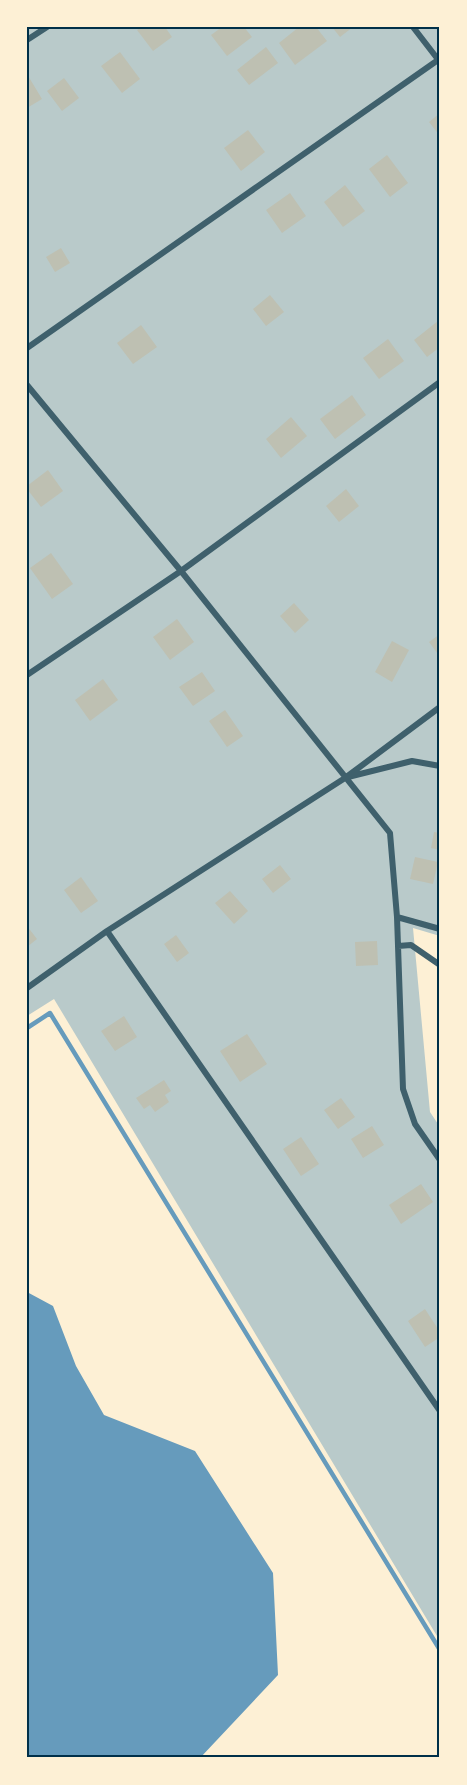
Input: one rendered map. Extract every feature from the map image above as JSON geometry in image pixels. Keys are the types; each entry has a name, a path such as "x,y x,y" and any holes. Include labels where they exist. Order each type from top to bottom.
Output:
{"street":[{"path":"27,40 47,27"},
{"path":"27,348 439,62 413,27"},
{"path":"27,675 181,571 440,382"},
{"path":"27,385 181,571 390,833 397,917 402,1089 414,1124 440,1160"},
{"path":"27,988 107,931 345,778 440,707"},
{"path":"345,778 412,761 440,766"},
{"path":"397,917 440,929"},
{"path":"107,931 440,1412"},
{"path":"398,946 411,945 440,965"}],"shaded area":[{"path":"27,27 440,27 440,936 413,928 430,1112 440,1127 440,1641 54,999 27,1016"}],"water":[{"path":"27,1292 53,1306 76,1366 104,1415 195,1451 273,1573 278,1675 200,1758 27,1758"}],"building":[{"path":"142,27 165,27 172,37 153,51 137,30"},
{"path":"222,27 244,27 252,37 227,56 211,35"},
{"path":"299,27 316,27 327,41 295,65 279,43"},
{"path":"332,27 353,27 340,37"},
{"path":"266,47 278,63 249,85 237,70"},
{"path":"120,52 140,79 122,93 101,66"},
{"path":"27,74 42,99 27,108"},
{"path":"64,78 79,98 62,111 47,91"},
{"path":"440,113 440,136 429,122"},
{"path":"248,130 265,152 241,171 224,148"},
{"path":"387,155 408,183 390,197 369,169"},
{"path":"345,185 365,211 343,227 324,202"},
{"path":"290,193 306,216 282,233 266,210"},
{"path":"61,248 70,263 55,272 46,257"},
{"path":"270,295 284,312 266,326 253,309"},
{"path":"438,321 440,347 427,357 414,340"},
{"path":"141,325 157,347 133,364 117,343"},
{"path":"388,339 404,361 379,379 363,358"},
{"path":"352,395 366,415 335,439 320,419"},
{"path":"291,417 307,436 281,458 266,439"},
{"path":"48,470 63,491 41,507 27,486"},
{"path":"346,489 359,506 339,522 326,506"},
{"path":"51,553 73,584 52,599 30,568"},
{"path":"294,603 309,620 295,633 280,616"},
{"path":"177,619 194,642 170,660 153,637"},
{"path":"440,634 440,657 429,642"},
{"path":"392,641 409,650 392,682 375,672"},
{"path":"202,672 215,691 193,706 179,687"},
{"path":"103,679 118,700 90,721 75,700"},
{"path":"225,710 243,736 227,747 209,721"},
{"path":"434,832 440,833 440,850 431,848"},
{"path":"415,857 438,862 433,884 410,879"},
{"path":"280,865 291,879 273,893 262,879"},
{"path":"81,877 98,901 81,913 64,890"},
{"path":"230,891 248,911 234,924 215,903"},
{"path":"27,926 37,939 27,947"},
{"path":"176,935 189,953 177,962 164,944"},
{"path":"377,941 378,965 356,966 355,942"},
{"path":"124,1016 137,1037 115,1051 101,1031"},
{"path":"247,1034 267,1064 240,1082 220,1051"},
{"path":"164,1080 171,1091 165,1095 169,1102 155,1112 150,1105 144,1109 136,1098"},
{"path":"341,1098 355,1117 338,1129 324,1110"},
{"path":"372,1126 384,1145 363,1158 351,1139"},
{"path":"301,1137 319,1164 301,1176 283,1149"},
{"path":"421,1184 433,1202 401,1224 389,1205"},
{"path":"425,1309 440,1332 440,1337 425,1347 408,1321"}],"waterway":[{"path":"27,1028 50,1013 440,1650"}]}
